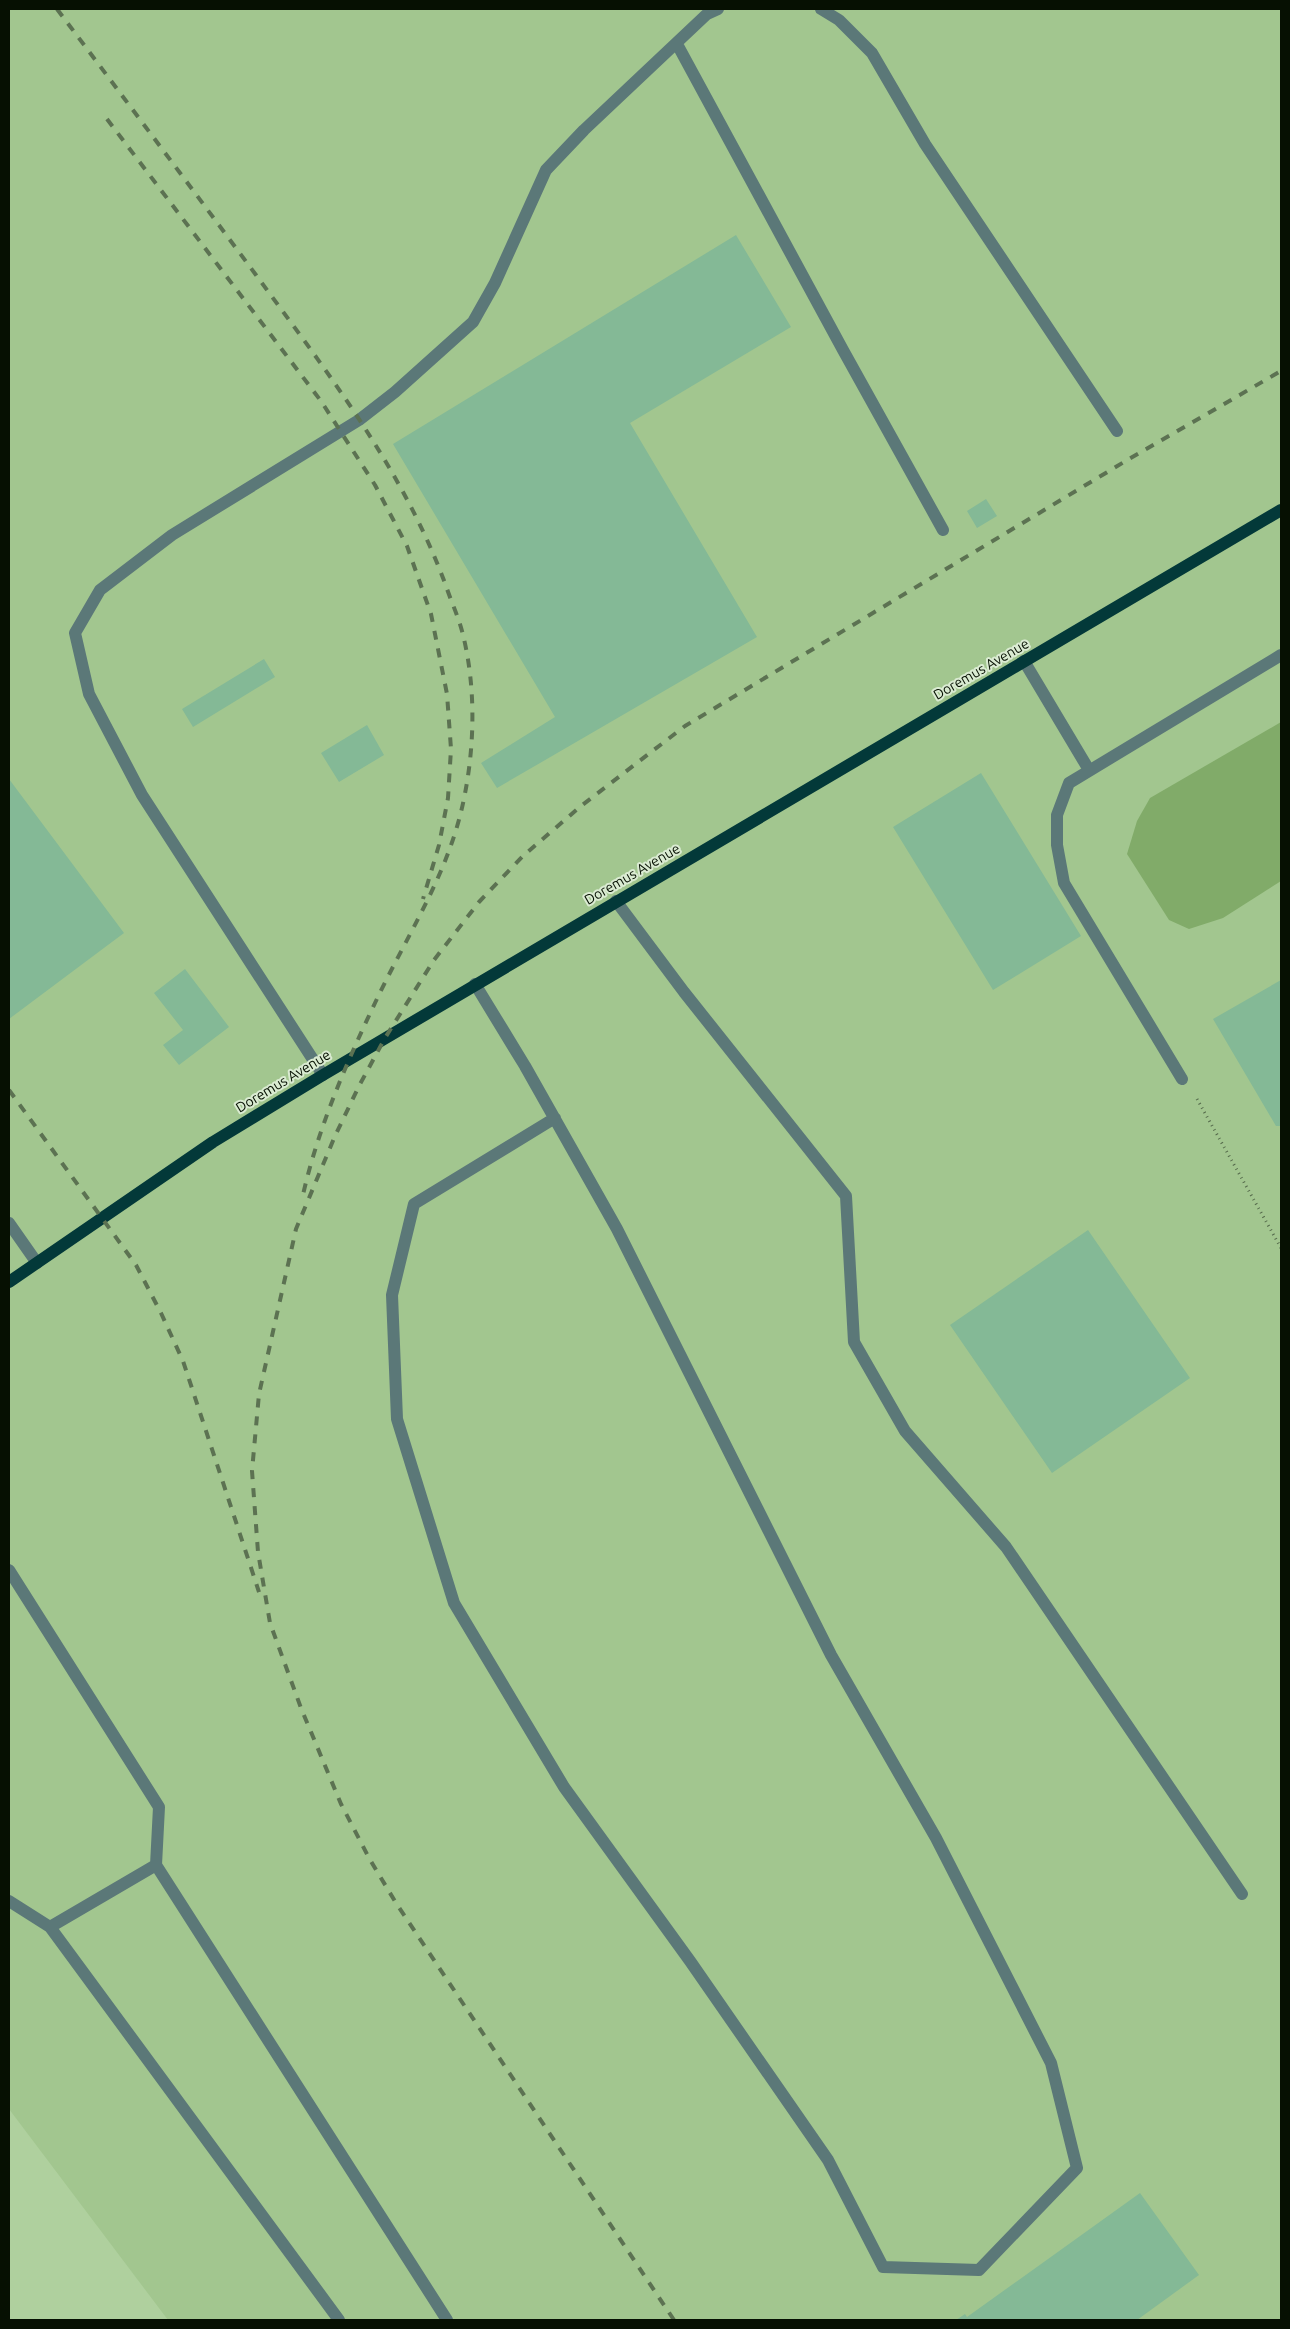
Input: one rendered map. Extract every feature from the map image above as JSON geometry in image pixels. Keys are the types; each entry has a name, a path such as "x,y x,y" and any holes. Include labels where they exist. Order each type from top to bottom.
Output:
{"main road":[{"name":"Doremus Avenue","path":"9,1282 213,1142 322,1075 1281,510"}],"lane":[{"path":"322,1075 142,796 89,694 75,633 100,590 107,584 172,535 359,420 395,392 473,322 495,283 546,170 584,130 707,14 718,9"},
{"path":"821,9 839,20 872,54 925,144 1117,431"},
{"path":"677,44 943,530"},
{"path":"1182,1079 1064,882 1057,845 1057,815 1069,783 1281,654"},
{"path":"1024,661 1089,770"},
{"path":"616,901 690,999 846,1196 854,1342 905,1431 1006,1547 1242,1894"},
{"path":"475,984 555,1118 617,1229 831,1655 936,1838 1052,2063 1077,2168 979,2270 883,2267 828,2160 690,1961 564,1787 454,1603 397,1419 392,1294 414,1204 555,1118"},
{"path":"9,1223 37,1263"},
{"path":"9,1570 159,1807 156,1865 447,2320"},
{"path":"50,1927 156,1865"},
{"path":"9,1901 50,1927 339,2320"}],"path":[{"path":"1182,1079 1192,1090 1281,1248"}],"shaded area":[{"path":"9,9 1281,9 1281,2320 168,2320 9,2109"},
{"path":"1281,722 1281,881 1223,918 1189,929 1169,920 1127,854 1137,821 1150,798"}],"building":[{"path":"736,235 791,327 630,423 757,637 497,788 481,763 555,717 393,444"},
{"path":"986,499 997,516 977,528 967,511"},
{"path":"264,659 275,677 193,727 182,709"},
{"path":"367,725 384,755 339,782 321,753"},
{"path":"981,773 1081,936 993,990 893,827"},
{"path":"9,779 124,933 9,1019"},
{"path":"185,969 229,1027 179,1065 163,1045 183,1030 154,993"},
{"path":"1281,980 1281,1126 1276,1126 1213,1019"},
{"path":"1088,1230 1190,1378 1052,1473 950,1325"},
{"path":"1140,2193 1199,2275 1137,2320 956,2320 965,2314 967,2317"}],"railway":[{"path":"57,9 283,312 362,424 409,503 429,544 459,620 467,653 472,698 471,744 466,790 454,837 434,886 353,1051 324,1124 302,1199"},
{"path":"107,119 321,401 375,485 407,546 431,614 447,694 451,749 448,798 439,845 423,899"},
{"path":"674,2320 396,1903 369,1858 341,1804 301,1708 270,1623 258,1552 252,1471 259,1394 296,1229 335,1136 385,1038 434,960 479,902 523,856 581,806 685,726 1129,459 1281,371"},
{"path":"9,1090 136,1265 161,1313 183,1361 259,1592"}]}
